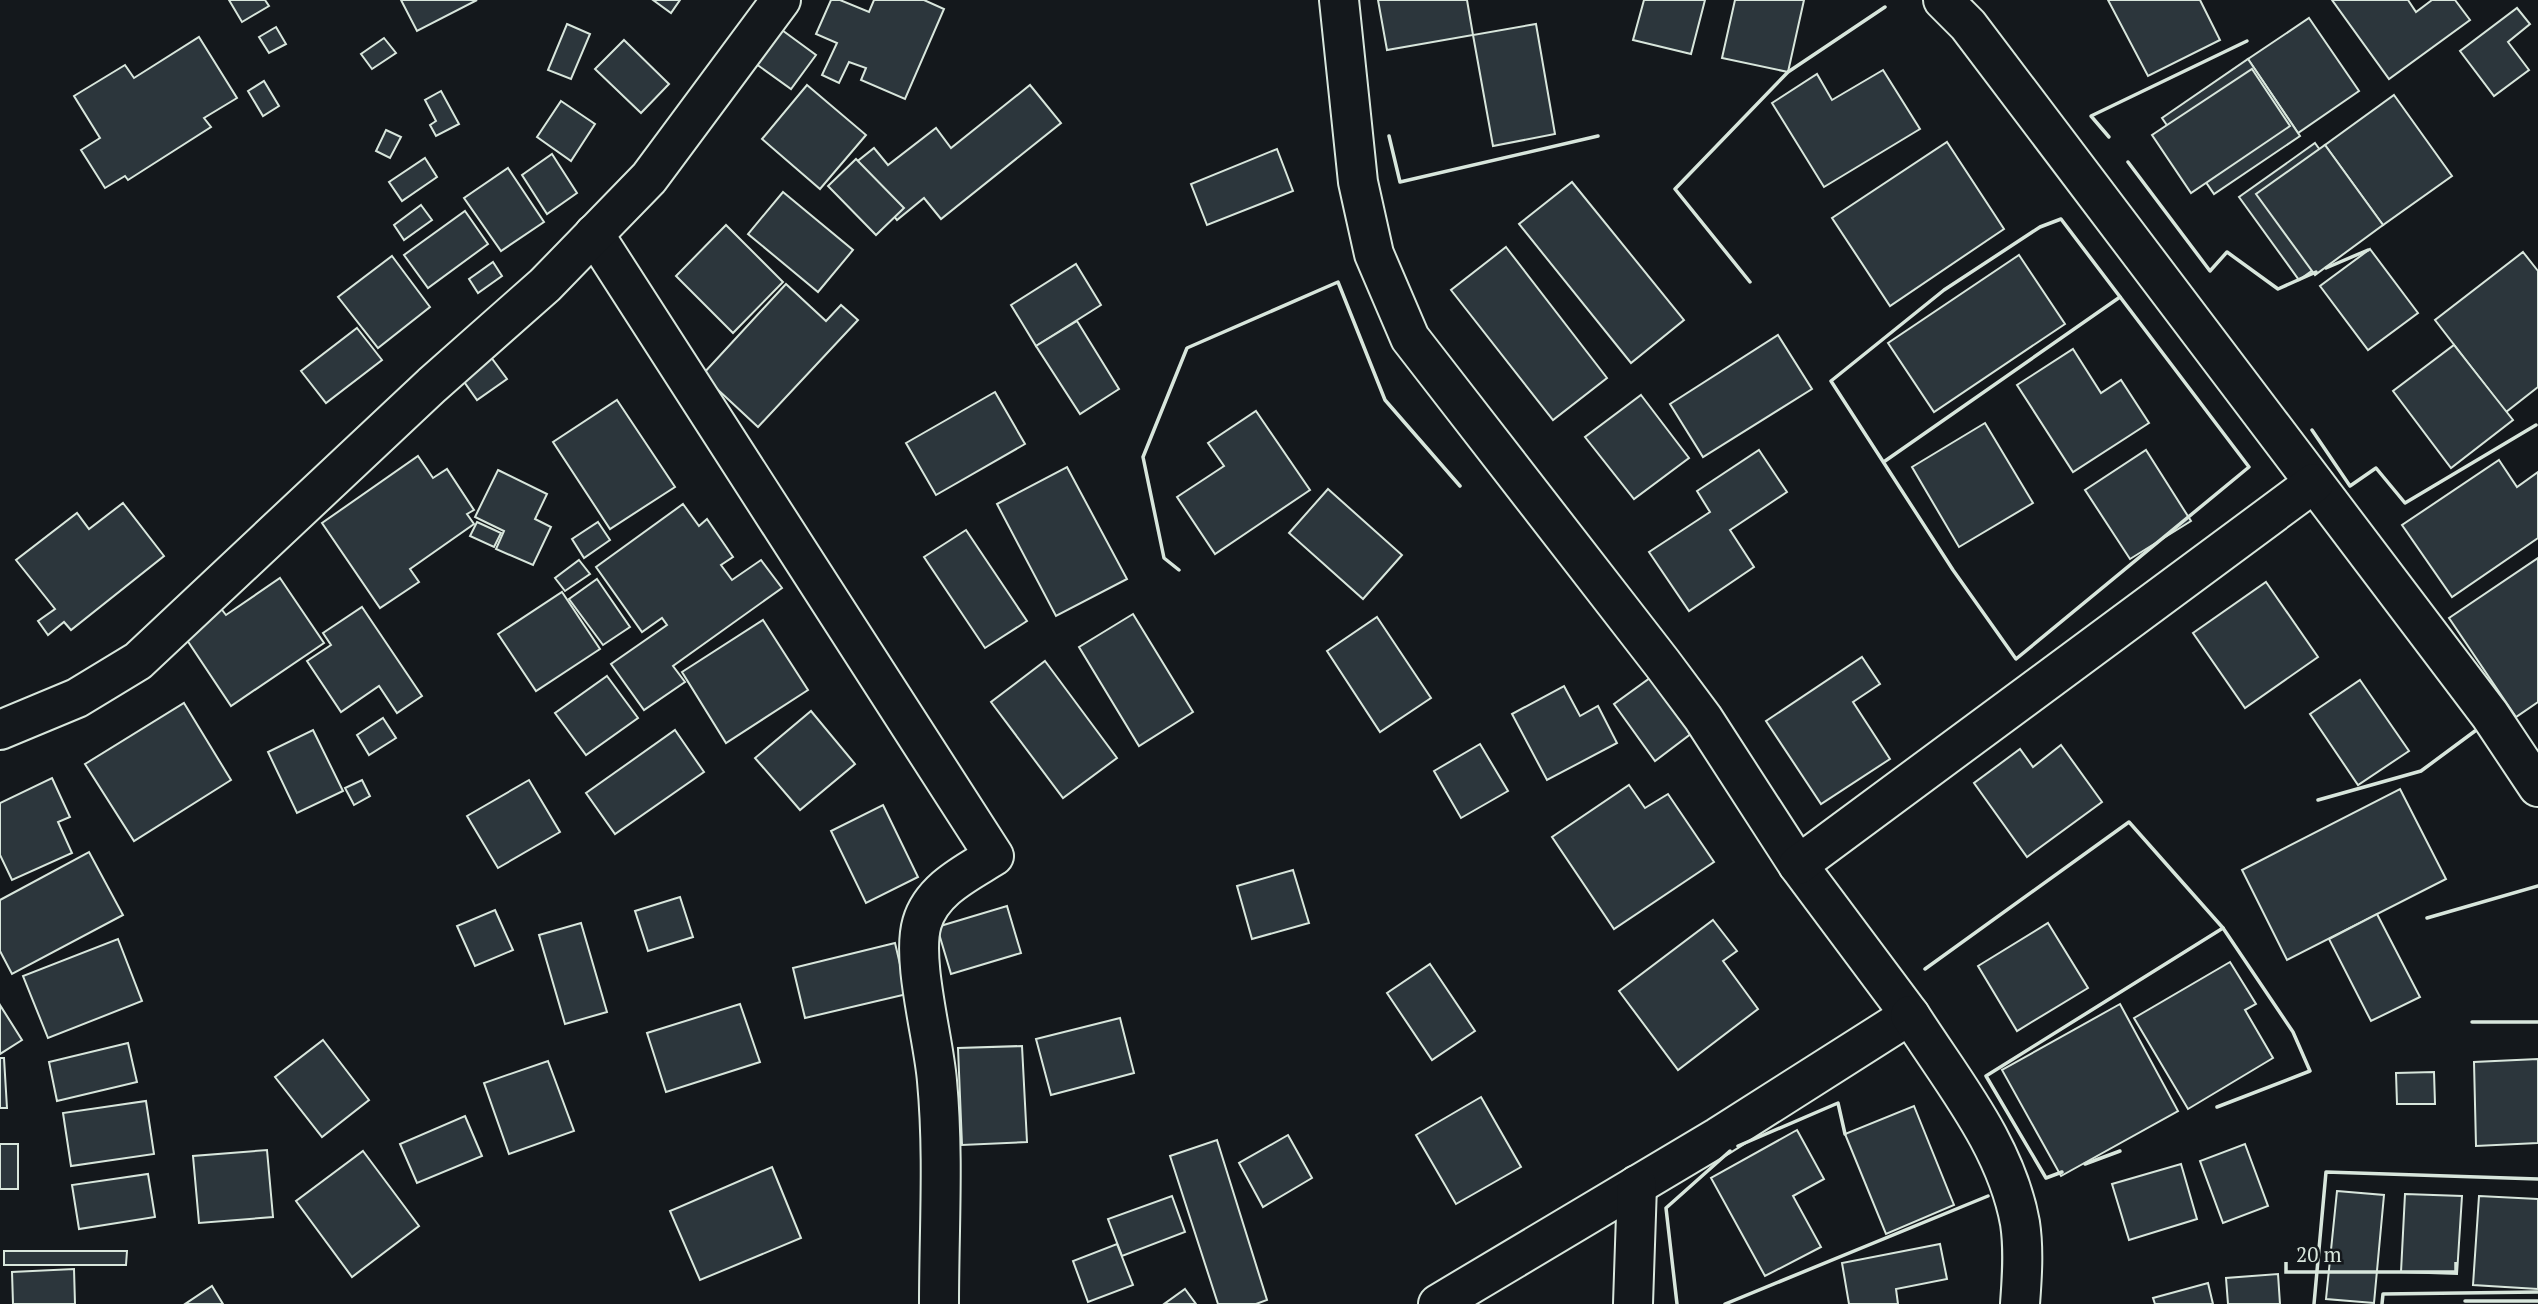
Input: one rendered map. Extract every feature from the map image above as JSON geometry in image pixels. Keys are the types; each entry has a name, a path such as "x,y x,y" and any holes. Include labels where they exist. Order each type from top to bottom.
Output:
{"street":[{"path":"0,730 77,698 138,660 432,385 545,285 649,178 781,0"},
{"path":"1339,0 1358,182 1374,254 1410,338 1703,719 1798,865 1910,1016 1995,1146 2009,1179 2020,1225 2020,1304"},
{"path":"1943,0 1968,25 2490,715 2538,787"},
{"path":"594,234 994,856 956,880 934,898 921,924 921,972 937,1079 941,1145 939,1304"},
{"path":"1798,865 2314,483"},
{"path":"1438,1304 1910,1016"},
{"path":"1633,1304 1636,1185"}],"building":[{"path":"229,0 265,0 269,6 242,22"},
{"path":"401,0 477,0 417,31"},
{"path":"653,0 680,0 671,13"},
{"path":"831,0 840,0 869,12 874,0 924,0 944,9 905,99 861,80 866,68 849,62 839,83 822,75 837,43 816,34"},
{"path":"1378,0 1467,0 1473,35 1387,50"},
{"path":"1644,0 1705,0 1691,54 1633,40"},
{"path":"1735,0 1804,0 1788,72 1722,58"},
{"path":"2108,0 2200,0 2220,40 2148,76"},
{"path":"2332,0 2408,0 2416,12 2432,0 2455,0 2470,20 2389,79"},
{"path":"2517,8 2530,24 2508,42 2529,70 2494,96 2460,51"},
{"path":"2309,18 2359,91 2298,133 2248,59"},
{"path":"771,22 816,55 791,89 745,56"},
{"path":"567,24 590,34 571,79 548,70"},
{"path":"1536,24 1555,134 1493,146 1473,35"},
{"path":"276,27 286,44 269,53 259,37"},
{"path":"199,37 237,98 204,118 211,127 128,180 125,176 105,188 81,150 100,138 74,96 125,65 134,78"},
{"path":"384,38 396,53 372,69 361,54"},
{"path":"624,40 669,84 641,113 595,69"},
{"path":"2248,59 2300,136 2214,194 2162,118"},
{"path":"2252,69 2290,126 2191,193 2152,135"},
{"path":"1883,70 1920,129 1824,187 1772,103 1817,74 1832,100"},
{"path":"264,81 279,106 263,116 248,91"},
{"path":"807,85 866,135 820,189 762,139"},
{"path":"1030,85 1061,123 941,219 924,198 897,220 854,164 874,148 888,165 936,128 951,148"},
{"path":"441,91 459,124 436,136 430,125 436,121 425,100"},
{"path":"2394,95 2452,176 2383,225 2325,145"},
{"path":"561,101 595,124 571,161 537,137"},
{"path":"386,130 401,137 390,158 376,151"},
{"path":"1947,142 2004,229 1890,306 1832,218"},
{"path":"2315,143 2374,226 2299,280 2239,197"},
{"path":"2325,145 2383,225 2315,275 2256,194"},
{"path":"1277,149 1293,191 1207,225 1191,184"},
{"path":"552,154 577,193 547,214 522,175"},
{"path":"425,158 437,177 402,201 389,182"},
{"path":"856,159 904,208 876,235 828,186"},
{"path":"508,168 544,222 501,251 464,198"},
{"path":"1572,182 1684,320 1631,363 1519,224"},
{"path":"783,192 853,250 818,292 748,234"},
{"path":"421,205 432,220 404,240 394,225"},
{"path":"465,211 488,244 428,288 404,255"},
{"path":"726,225 783,282 733,333 676,276"},
{"path":"1506,247 1607,378 1553,420 1451,290"},
{"path":"2370,249 2418,313 2368,350 2320,286"},
{"path":"2523,252 2538,271 2538,387 2506,412 2435,320"},
{"path":"2019,255 2065,324 1934,412 1888,343"},
{"path":"392,256 430,307 378,348 338,297"},
{"path":"493,262 502,276 478,293 469,279"},
{"path":"1076,264 1101,305 1036,346 1011,305"},
{"path":"786,284 826,321 841,305 858,320 758,427 702,375"},
{"path":"1077,321 1119,389 1080,414 1036,346"},
{"path":"357,328 382,360 326,403 301,371"},
{"path":"1778,335 1812,389 1703,457 1670,404"},
{"path":"2454,345 2513,420 2451,468 2393,391"},
{"path":"485,349 507,379 477,400 455,369"},
{"path":"2073,349 2101,393 2121,380 2149,423 2073,472 2017,385"},
{"path":"995,392 1025,444 936,495 906,443"},
{"path":"1641,395 1689,458 1634,499 1585,437"},
{"path":"617,400 675,487 610,529 553,442"},
{"path":"1256,411 1310,490 1215,554 1177,497 1224,466 1208,443"},
{"path":"1985,423 2033,503 1959,547 1912,467"},
{"path":"1759,450 1787,492 1730,530 1754,567 1689,611 1649,552 1710,512 1697,491"},
{"path":"2146,450 2191,521 2130,559 2085,490"},
{"path":"418,456 433,478 447,469 474,510 467,514 474,524 410,569 419,582 380,608 322,523"},
{"path":"2499,460 2517,487 2538,472 2538,538 2452,597 2402,525"},
{"path":"1067,467 1127,579 1056,616 997,504"},
{"path":"498,470 547,494 535,519 551,527 533,565 496,549 504,531 475,517"},
{"path":"1328,489 1402,555 1363,599 1289,533"},
{"path":"123,503 164,556 71,630 64,622 48,635 38,621 55,609 16,560 77,513 89,529"},
{"path":"683,504 699,526 707,519 733,557 721,565 732,580 761,560 782,588 673,666 685,682 644,710 611,664 667,625 662,618 642,632 596,567"},
{"path":"477,522 501,533 494,547 470,536"},
{"path":"598,522 610,540 584,558 572,539"},
{"path":"966,530 1027,621 985,648 924,557"},
{"path":"2538,558 2538,702 2516,717 2449,618"},
{"path":"579,560 590,574 565,591 555,578"},
{"path":"280,578 324,643 231,706 181,631 219,606 226,615"},
{"path":"597,579 630,627 603,645 569,599"},
{"path":"2266,582 2318,657 2245,708 2193,633"},
{"path":"562,592 600,649 536,691 498,634"},
{"path":"362,607 422,696 397,713 379,686 341,712 307,661 331,645 323,633"},
{"path":"1133,614 1193,712 1139,746 1079,647"},
{"path":"1377,617 1431,698 1380,732 1327,651"},
{"path":"763,620 808,690 726,743 682,672"},
{"path":"1862,657 1880,684 1853,702 1890,759 1821,804 1766,721"},
{"path":"1045,661 1117,758 1063,798 991,702"},
{"path":"607,676 638,718 586,755 555,713"},
{"path":"1650,678 1692,733 1655,761 1614,704"},
{"path":"2360,680 2409,751 2358,785 2310,714"},
{"path":"1564,686 1580,716 1598,706 1617,743 1547,780 1512,714"},
{"path":"184,703 231,780 134,841 85,764"},
{"path":"811,711 855,764 800,810 755,758"},
{"path":"383,718 396,738 369,755 357,735"},
{"path":"313,730 343,791 297,813 268,752"},
{"path":"675,730 704,772 615,834 586,793"},
{"path":"1480,744 1508,791 1461,818 1434,771"},
{"path":"2061,745 2102,802 2027,857 1974,783 2020,749 2033,767"},
{"path":"52,778 70,817 58,822 72,853 12,880 0,855 0,803"},
{"path":"362,780 370,796 354,805 345,788"},
{"path":"529,780 560,832 498,868 467,816"},
{"path":"1629,785 1645,808 1668,794 1714,862 1614,929 1552,837"},
{"path":"2400,789 2446,879 2287,960 2242,870"},
{"path":"883,805 918,877 866,903 831,831"},
{"path":"89,852 123,915 12,974 0,951 0,900"},
{"path":"1293,870 1309,923 1252,939 1237,886"},
{"path":"680,897 693,937 648,951 635,911"},
{"path":"1007,906 1021,953 951,974 937,927"},
{"path":"495,910 513,950 475,966 457,926"},
{"path":"2377,914 2420,997 2371,1021 2329,939"},
{"path":"1713,920 1737,951 1723,961 1758,1009 1678,1070 1619,991"},
{"path":"581,923 607,1012 565,1024 539,935"},
{"path":"2048,923 2088,988 2017,1031 1978,966"},
{"path":"118,939 142,1001 48,1038 23,976"},
{"path":"895,943 907,994 805,1018 793,968"},
{"path":"2230,962 2256,1004 2245,1010 2273,1058 2188,1109 2134,1018"},
{"path":"1430,964 1475,1031 1432,1060 1387,993"},
{"path":"740,1004 760,1062 666,1092 647,1033"},
{"path":"2120,1004 2178,1111 2061,1176 2002,1070"},
{"path":"0,1005 22,1040 0,1054"},
{"path":"1120,1018 1134,1073 1051,1095 1036,1039"},
{"path":"323,1040 369,1100 322,1137 275,1077"},
{"path":"128,1043 137,1082 57,1101 49,1062"},
{"path":"1022,1046 1027,1142 962,1145 958,1048"},
{"path":"0,1058 4,1058 7,1108 0,1108"},
{"path":"2538,1059 2538,1143 2476,1146 2474,1062"},
{"path":"548,1061 574,1131 509,1154 484,1083"},
{"path":"2434,1072 2435,1104 2397,1104 2396,1073"},
{"path":"1481,1097 1521,1167 1456,1204 1416,1135"},
{"path":"146,1101 154,1154 71,1166 63,1113"},
{"path":"1914,1106 1954,1205 1886,1234 1845,1134"},
{"path":"465,1116 482,1156 417,1183 400,1144"},
{"path":"1797,1130 1824,1179 1793,1196 1821,1247 1765,1276 1711,1178"},
{"path":"1288,1135 1312,1178 1263,1207 1239,1163"},
{"path":"1217,1140 1267,1300 1256,1304 1218,1304 1170,1156"},
{"path":"0,1144 18,1144 18,1189 0,1189"},
{"path":"2245,1144 2268,1206 2223,1223 2200,1161"},
{"path":"267,1150 273,1217 199,1223 193,1156"},
{"path":"363,1151 419,1226 352,1277 296,1201"},
{"path":"2181,1164 2197,1219 2129,1240 2112,1184"},
{"path":"772,1167 801,1238 700,1280 670,1211"},
{"path":"148,1174 155,1217 79,1229 72,1185"},
{"path":"2337,1191 2384,1195 2374,1303 2326,1299"},
{"path":"2405,1194 2462,1196 2457,1274 2401,1272"},
{"path":"1172,1196 1185,1232 1122,1256 1108,1219"},
{"path":"2479,1196 2538,1199 2538,1289 2473,1285"},
{"path":"1117,1244 1133,1285 1088,1302 1073,1261"},
{"path":"1940,1244 1947,1279 1896,1289 1898,1304 1849,1304 1842,1263"},
{"path":"4,1251 127,1251 126,1265 4,1265"},
{"path":"74,1269 75,1304 13,1304 12,1272"},
{"path":"2278,1274 2280,1304 2228,1304 2226,1278"},
{"path":"2208,1283 2213,1304 2155,1304 2153,1298"},
{"path":"212,1286 223,1304 185,1304"},
{"path":"1185,1289 1196,1304 1164,1304"}],"wall":[{"path":"1750,282 1675,189 1788,72 1885,7"},
{"path":"2109,137 2091,116 2247,41"},
{"path":"1389,136 1400,182 1598,136"},
{"path":"2128,162 2210,271 2227,252 2278,289 2316,272"},
{"path":"2061,219 2249,467 2016,659 1953,570 1831,381 1944,290 2040,227 2061,219"},
{"path":"2326,268 2368,250"},
{"path":"1179,570 1164,558 1143,457 1187,348 1338,282 1385,400 1460,486"},
{"path":"1885,461 2120,297"},
{"path":"2312,430 2350,486 2376,468 2405,503 2536,425"},
{"path":"2318,800 2421,771 2475,731"},
{"path":"1925,969 2129,822 2223,928"},
{"path":"2427,918 2538,886"},
{"path":"2062,1172 2046,1178 1986,1076 2223,928 2293,1032 2310,1071 2217,1107"},
{"path":"2472,1022 2538,1022"},
{"path":"1738,1146 1838,1103 1845,1134"},
{"path":"1677,1304 1666,1208 1730,1151"},
{"path":"2085,1164 2120,1151"},
{"path":"2314,1304 2326,1172 2538,1179"},
{"path":"1725,1304 1988,1196"},
{"path":"2382,1304 2383,1294 2538,1292"},
{"path":"2465,1301 2538,1301"}]}
